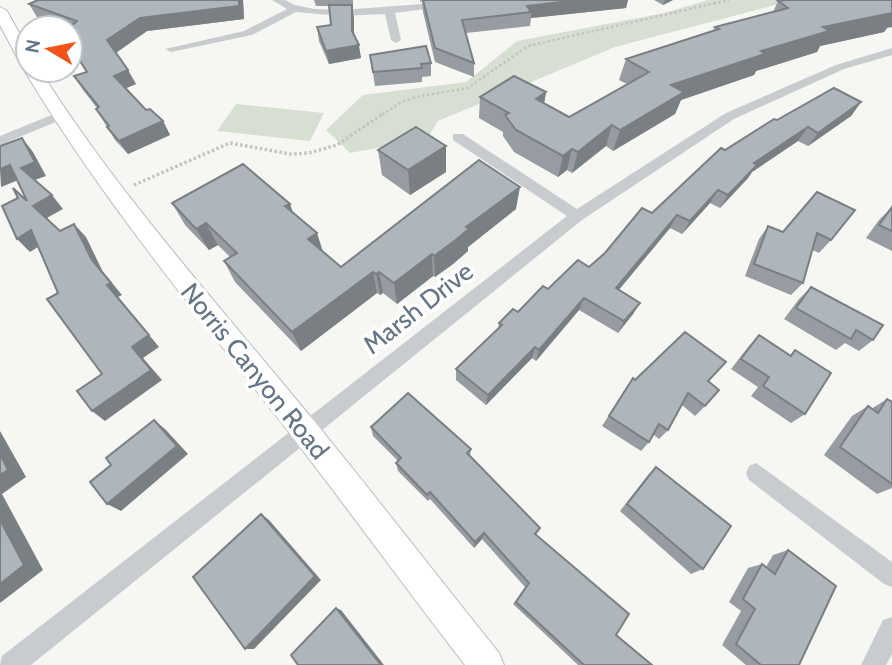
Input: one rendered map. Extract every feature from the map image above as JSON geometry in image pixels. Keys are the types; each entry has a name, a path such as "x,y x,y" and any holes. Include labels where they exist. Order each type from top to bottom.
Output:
{"street":[{"path":"277,0 292,10 328,13 471,0"},
{"path":"389,9 396,40"},
{"path":"171,49 220,42 254,33 292,10"},
{"path":"0,12 14,38"},
{"name":"Marsh Drive","path":"12,665 577,216 730,116 840,67 892,51"},
{"name":"Norris Canyon Road","path":"40,84 113,195 305,431 487,665"},
{"path":"0,141 59,116"},
{"path":"458,136 577,216"},
{"path":"756,473 892,576"},
{"path":"873,665 892,629"}],"path":[{"path":"113,195 230,143 290,154 309,153 337,145 401,102 419,96 468,88 528,46 729,0"}],"shaded area":[{"path":"708,0 794,0 615,47 438,121 427,139 350,153 326,130 363,95 466,82 517,41 664,13"},
{"path":"236,104 324,113 310,141 217,131"}],"building":[{"path":"38,0 239,0 239,6 140,18 107,40 128,70 114,76 146,110 150,109 163,121 119,141 96,109 99,107 80,84 84,84 84,73 87,72 84,67 84,14 57,14 29,4"},
{"path":"423,0 579,0 527,6 531,12 462,20 474,63 435,48"},
{"path":"892,0 892,13 823,27 829,31 761,51 765,54 671,85 684,92 620,130 612,125 578,152 572,149 563,156 516,130 505,115 509,113 480,97 514,76 546,92 536,99 569,117 649,72 626,59 719,29 715,27 788,8 778,1"},
{"path":"329,5 352,5 352,31 359,45 326,51 317,27 331,25"},
{"path":"426,46 431,63 421,64 422,68 373,72 370,55"},
{"path":"834,88 861,102 818,133 808,127 754,163 757,165 728,195 718,190 690,221 677,215 616,288 640,303 624,321 584,298 539,350 535,347 488,395 456,369 502,325 499,323 513,309 518,312 543,286 548,289 578,260 589,267 605,253 642,208 652,213 721,148 725,150 774,119 777,120"},
{"path":"416,127 446,146 408,170 378,150"},
{"path":"22,138 35,162 21,168 52,195 33,206 60,231 74,224 92,260 111,283 107,285 149,335 132,347 151,370 92,411 77,391 102,374 47,299 58,293 31,230 17,239 2,206 18,198 13,188 27,201 10,165 0,169 0,146"},
{"path":"479,160 520,187 466,227 469,229 453,242 434,256 432,254 394,283 379,272 373,272 292,332 224,261 237,253 206,223 196,229 172,203 243,164 290,204 285,206 317,233 308,239 341,267"},
{"path":"817,192 855,210 831,240 817,233 803,283 754,264 768,226 783,232"},
{"path":"892,207 892,231 879,225"},
{"path":"811,287 883,325 873,340 856,330 851,339 796,308"},
{"path":"685,332 726,362 708,381 719,390 705,406 688,393 668,430 659,424 649,442 609,416 633,378 635,380"},
{"path":"759,335 791,356 795,350 831,373 805,414 763,386 769,377 741,359"},
{"path":"408,393 471,449 467,453 540,528 535,534 629,614 616,635 652,665 584,665 516,602 529,583 484,533 475,542 430,492 427,495 396,463 401,458 371,427"},
{"path":"887,399 892,402 892,484 840,447 868,406 878,413"},
{"path":"154,420 177,446 107,504 90,482 111,465 106,458"},
{"path":"0,454 8,470 0,475"},
{"path":"656,467 731,526 703,569 627,504"},
{"path":"261,514 315,576 245,649 193,577"},
{"path":"0,520 24,565 0,584"},
{"path":"788,550 836,586 799,665 761,665 736,644 755,609 743,599 762,564 775,574"},
{"path":"336,608 381,665 298,665 291,655"}]}
